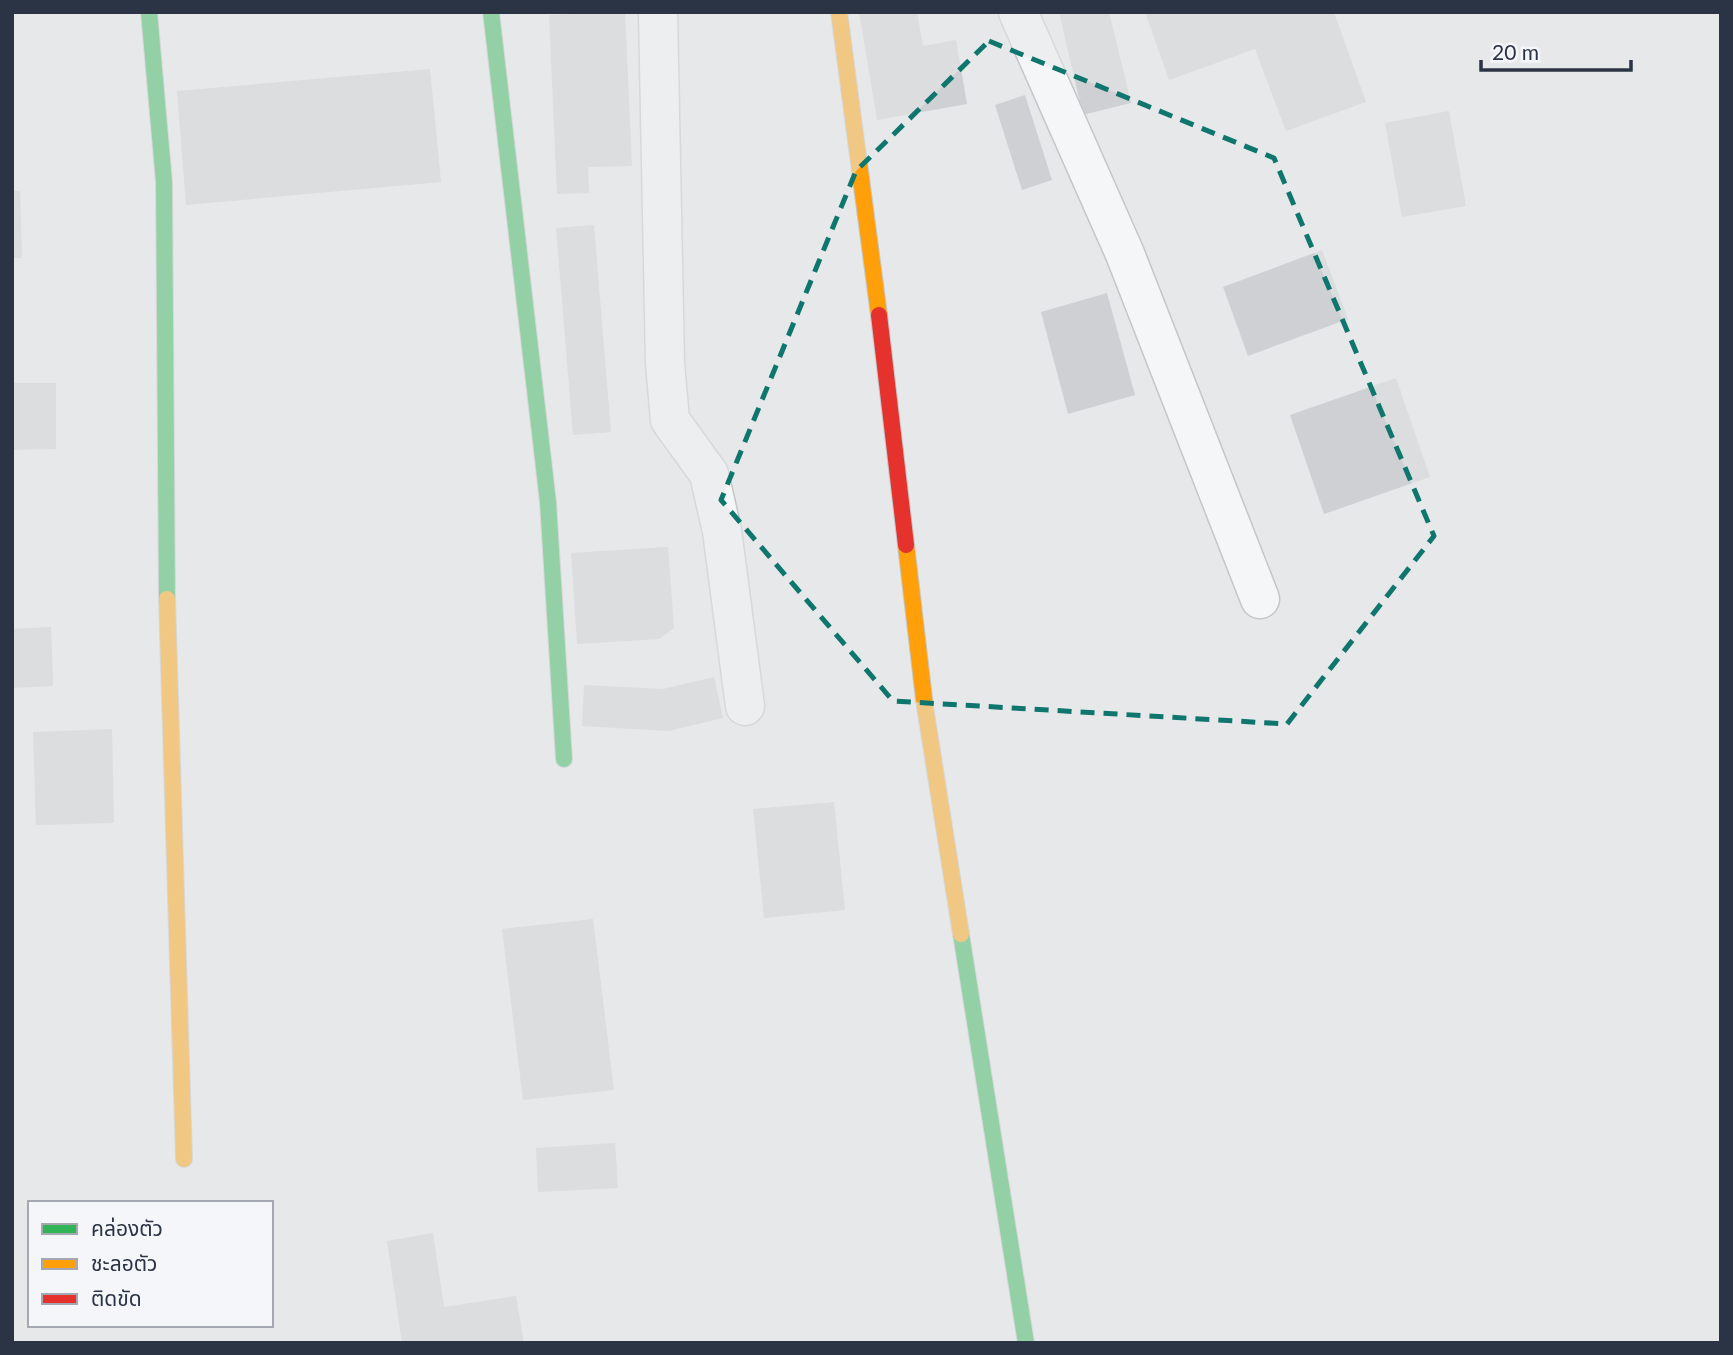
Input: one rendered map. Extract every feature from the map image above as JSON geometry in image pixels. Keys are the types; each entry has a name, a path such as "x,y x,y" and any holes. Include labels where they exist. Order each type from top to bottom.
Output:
{"street":[{"path":"149,12 164,182 167,653 184,1159"},
{"path":"491,12 548,502 564,760"},
{"path":"658,12 665,363 670,420 709,474 722,531 745,706"},
{"path":"839,12 861,166 925,707 1026,1343"},
{"path":"1018,12 1125,254 1260,599"}],"highlighted area":[{"path":"989,41 1274,158 1434,536 1287,724 893,701 721,500 856,171"}],"building":[{"path":"625,12 632,166 588,167 589,193 557,194 549,15"},
{"path":"859,12 917,12 923,46 956,40 967,104 877,120"},
{"path":"1059,12 1109,12 1131,103 1083,115"},
{"path":"1145,12 1334,12 1366,102 1286,131 1255,49 1169,80"},
{"path":"430,69 441,182 186,205 177,91"},
{"path":"1025,95 1052,180 1022,190 995,105"},
{"path":"1449,111 1466,206 1402,217 1385,123"},
{"path":"12,191 20,191 22,258 12,258"},
{"path":"594,225 611,432 573,435 556,228"},
{"path":"1322,250 1348,319 1248,356 1223,287"},
{"path":"1107,293 1135,395 1068,414 1041,312"},
{"path":"1396,378 1430,477 1324,514 1290,415"},
{"path":"12,383 56,383 56,449 12,450"},
{"path":"668,547 674,628 659,639 577,644 571,553"},
{"path":"51,627 53,686 12,688 12,629"},
{"path":"714,677 723,718 669,731 582,726 584,685 663,689"},
{"path":"112,729 114,823 36,825 33,732"},
{"path":"834,802 845,910 764,918 753,809"},
{"path":"593,919 614,1090 523,1100 502,929"},
{"path":"615,1143 618,1188 538,1192 536,1148"},
{"path":"433,1233 444,1307 516,1296 524,1343 402,1343 387,1241"}],"traffic: fast":[{"path":"149,12 164,182 167,599"},
{"path":"491,12 548,502 564,759"},
{"path":"961,934 1026,1343"}],"traffic: slow":[{"path":"839,12 879,315"},
{"path":"906,545 925,707 961,934"},
{"path":"167,599 184,1159"}],"traffic: jam":[{"path":"879,315 906,545"}]}
